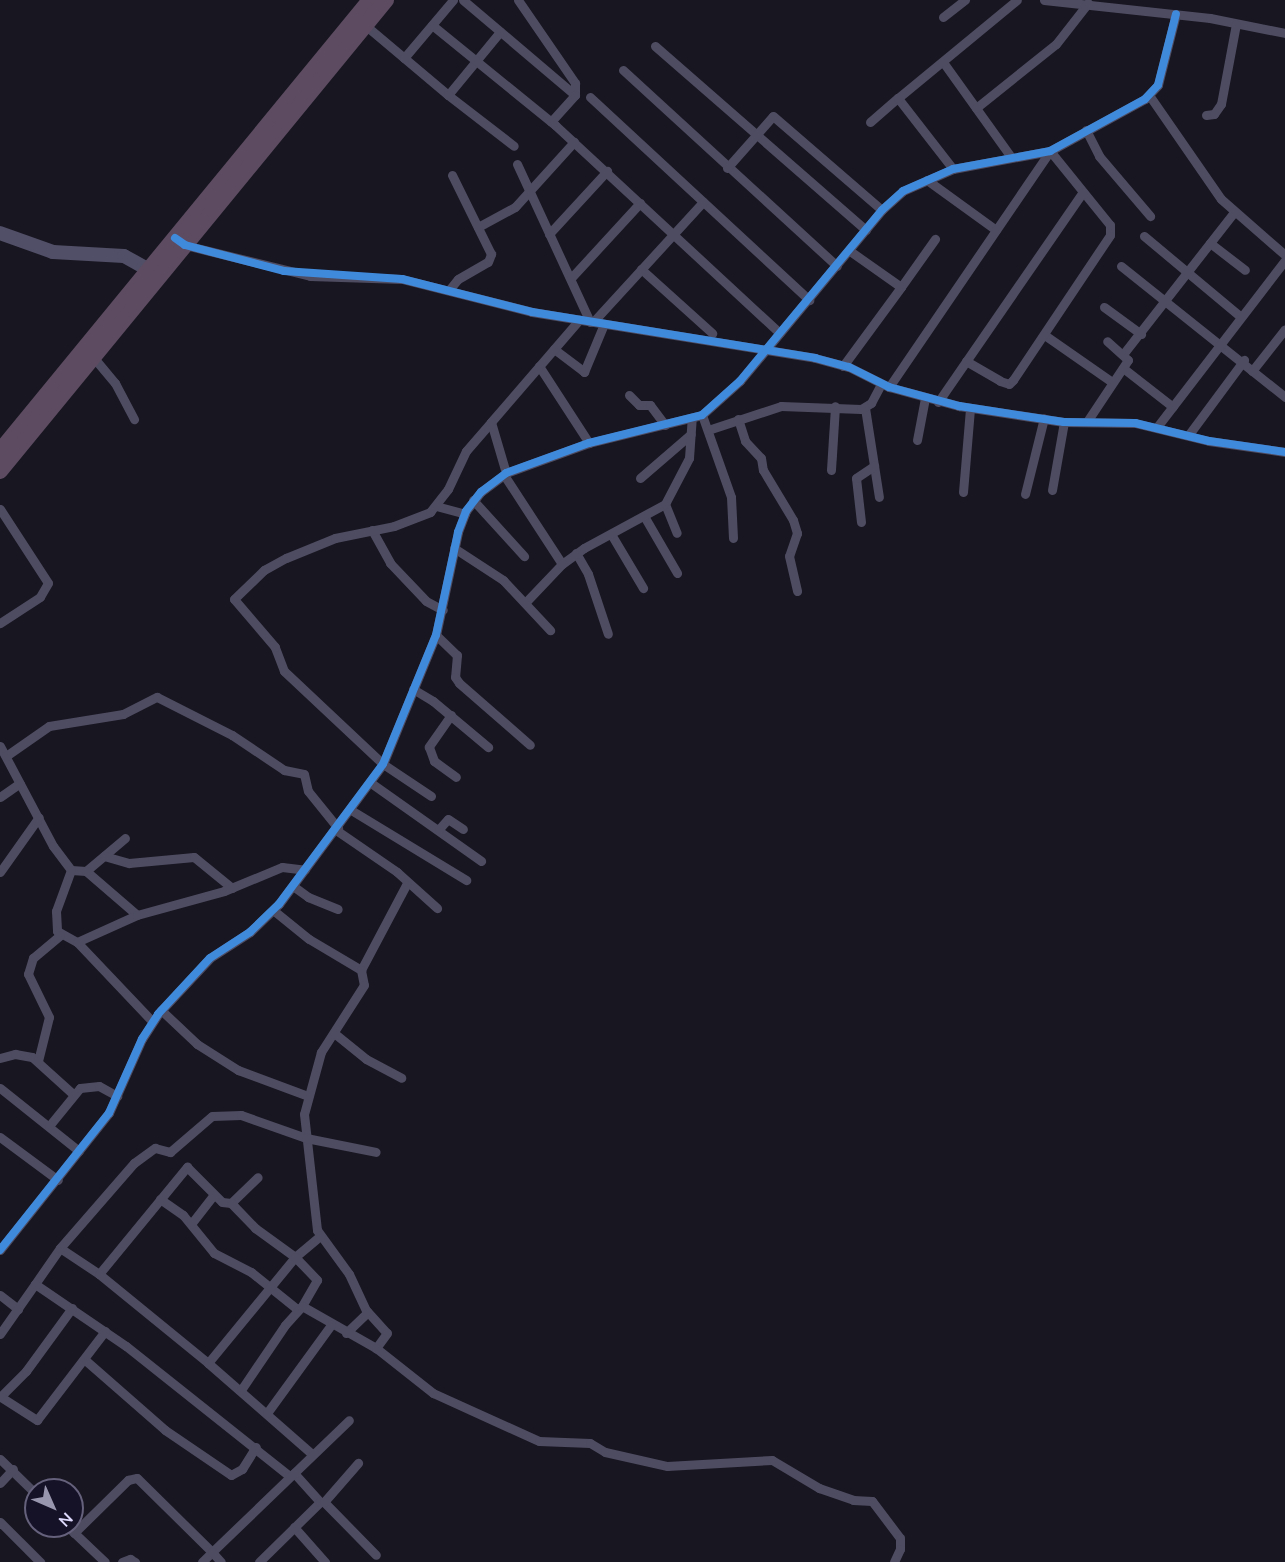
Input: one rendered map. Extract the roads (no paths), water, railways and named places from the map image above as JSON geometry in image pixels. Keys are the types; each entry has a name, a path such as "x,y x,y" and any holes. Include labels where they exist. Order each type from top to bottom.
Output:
{"highway":[{"path":"0,471 93,358 180,241 370,0"},
{"path":"0,451 149,270 180,241 386,0"}],"street":[{"path":"405,58 453,0"},
{"path":"464,0 575,95"},
{"path":"518,0 575,83 575,95 551,122"},
{"path":"943,17 965,0"},
{"path":"870,122 1017,0"},
{"path":"1044,0 1176,14 1285,33"},
{"path":"976,108 1056,44 1088,3"},
{"path":"0,1250 58,1180 117,1096 152,1021 210,958 250,932 273,910 337,829 383,764 436,635 454,548 465,513 473,500 505,474 589,443 702,415 740,381 882,210 903,191 953,169 1050,151 1149,95 1158,85 1176,14"},
{"path":"1206,115 1214,114 1221,104 1236,24"},
{"path":"365,25 448,95 514,146"},
{"path":"432,26 551,122 607,171 780,333"},
{"path":"448,95 500,32"},
{"path":"655,46 866,231"},
{"path":"943,62 1011,157"},
{"path":"622,70 837,266"},
{"path":"1149,95 1209,184 1234,212 1285,255"},
{"path":"590,97 809,300"},
{"path":"898,98 953,169"},
{"path":"727,168 774,117 882,210"},
{"path":"1086,130 1099,156 1150,216"},
{"path":"478,227 510,211 574,142"},
{"path":"966,361 1010,384 1046,336 1050,322 1112,230 1050,151"},
{"path":"879,497 865,408 885,385 1050,151"},
{"path":"517,164 592,322"},
{"path":"549,234 607,171"},
{"path":"449,290 458,279 490,260 490,251 452,176"},
{"path":"927,180 996,230"},
{"path":"938,402 1083,192"},
{"path":"592,322 703,202"},
{"path":"571,278 640,203"},
{"path":"1124,353 1142,334 1234,212"},
{"path":"0,233 53,252 124,256 149,270"},
{"path":"1144,236 1241,317"},
{"path":"843,366 935,239"},
{"path":"180,241 310,276 402,279 510,307 766,350 843,366 885,385 938,402 1064,422 1088,420 1157,427 1190,433 1209,441 1285,452"},
{"path":"1210,243 1245,270"},
{"path":"850,251 901,287"},
{"path":"1157,427 1285,260"},
{"path":"1121,266 1165,302 1244,360 1252,371 1285,397"},
{"path":"641,269 712,333"},
{"path":"1104,307 1142,334"},
{"path":"431,796 383,764 284,670 275,647 234,599 264,570 286,558 335,538 408,522 436,506 466,451 579,320"},
{"path":"554,349 584,372 604,324"},
{"path":"1252,371 1285,329"},
{"path":"1046,336 1112,382"},
{"path":"1088,420 1128,360 1124,353 1107,341"},
{"path":"93,358 115,383 134,418"},
{"path":"1190,433 1244,360"},
{"path":"539,366 589,443"},
{"path":"1123,368 1173,407"},
{"path":"628,395 639,405 650,405 665,425"},
{"path":"916,440 925,398"},
{"path":"708,430 781,406 865,408"},
{"path":"831,470 835,406"},
{"path":"963,492 970,408"},
{"path":"702,415 730,497 733,538"},
{"path":"1025,494 1044,418"},
{"path":"526,602 562,564 576,553 665,504 689,458 692,419"},
{"path":"738,419 745,441 761,458 763,470 793,520 797,533 789,556 797,591"},
{"path":"491,422 505,474 562,564"},
{"path":"1052,490 1064,422"},
{"path":"640,478 691,434"},
{"path":"861,522 856,478 874,466"},
{"path":"473,500 524,556"},
{"path":"665,504 677,533"},
{"path":"436,506 465,513"},
{"path":"0,509 48,583 40,597 0,623"},
{"path":"644,516 677,573"},
{"path":"372,530 390,563 426,601 443,610"},
{"path":"611,534 643,588"},
{"path":"454,548 491,570 526,602 550,630"},
{"path":"576,553 588,574 608,634"},
{"path":"436,635 457,655 455,677 459,683 530,745"},
{"path":"413,689 451,715 488,747"},
{"path":"6,756 50,726 123,714 157,697 232,735 284,770 304,774 308,791 337,829 437,908"},
{"path":"451,715 429,747 434,761 456,777"},
{"path":"0,746 71,870 54,920 60,935 77,942 152,1021"},
{"path":"0,797 20,783"},
{"path":"371,783 439,829 481,861"},
{"path":"351,810 466,880"},
{"path":"0,872 39,817"},
{"path":"439,829 448,819 463,829"},
{"path":"86,871 125,838"},
{"path":"104,856 129,863 194,857 232,888"},
{"path":"77,942 137,915 232,888 282,867 305,870"},
{"path":"71,870 86,871 137,915"},
{"path":"376,1348 387,1334 368,1312 349,1274 320,1236 306,1138 308,1096 321,1052 364,985 360,970 407,883"},
{"path":"293,886 308,897 338,909"},
{"path":"273,910 309,939 360,970"},
{"path":"38,1061 49,1017 28,974 33,958 60,935"},
{"path":"161,1010 197,1044 238,1070 308,1096"},
{"path":"334,1034 366,1059 401,1078"},
{"path":"0,1058 25,1054 38,1061 73,1094"},
{"path":"50,1126 80,1088 99,1086 117,1096"},
{"path":"2,1093 50,1126 79,1151"},
{"path":"0,1334 60,1248 134,1163 155,1148 170,1152 207,1119 241,1115 306,1138 376,1152"},
{"path":"0,1137 58,1180"},
{"path":"99,1274 187,1167 224,1204 231,1203 258,1177"},
{"path":"191,1224 214,1195"},
{"path":"160,1199 191,1224 214,1253 251,1272 268,1287 300,1308 376,1348 433,1394 539,1441 590,1443 605,1452 667,1466 777,1461 819,1488 853,1500 873,1502 900,1538 900,1549 894,1562"},
{"path":"231,1203 255,1228 295,1257 317,1280 300,1308 241,1389"},
{"path":"208,1363 268,1287 295,1257 320,1236"},
{"path":"60,1248 99,1274 241,1389 312,1454"},
{"path":"35,1284 105,1330 291,1474 376,1555"},
{"path":"0,1295 18,1309"},
{"path":"72,1308 33,1362 0,1397 37,1420 105,1330"},
{"path":"346,1333 368,1312"},
{"path":"267,1413 331,1325"},
{"path":"84,1359 165,1430 229,1474 238,1473 256,1447"},
{"path":"202,1562 349,1420"},
{"path":"0,1459 13,1468 24,1480"},
{"path":"259,1562 322,1502 358,1463"},
{"path":"0,1483 13,1468"},
{"path":"84,1518 128,1480 137,1478 221,1562"},
{"path":"0,1522 40,1562"},
{"path":"294,1527 325,1562"},
{"path":"80,1538 105,1562"},
{"path":"122,1562 130,1558 135,1562"}]}
